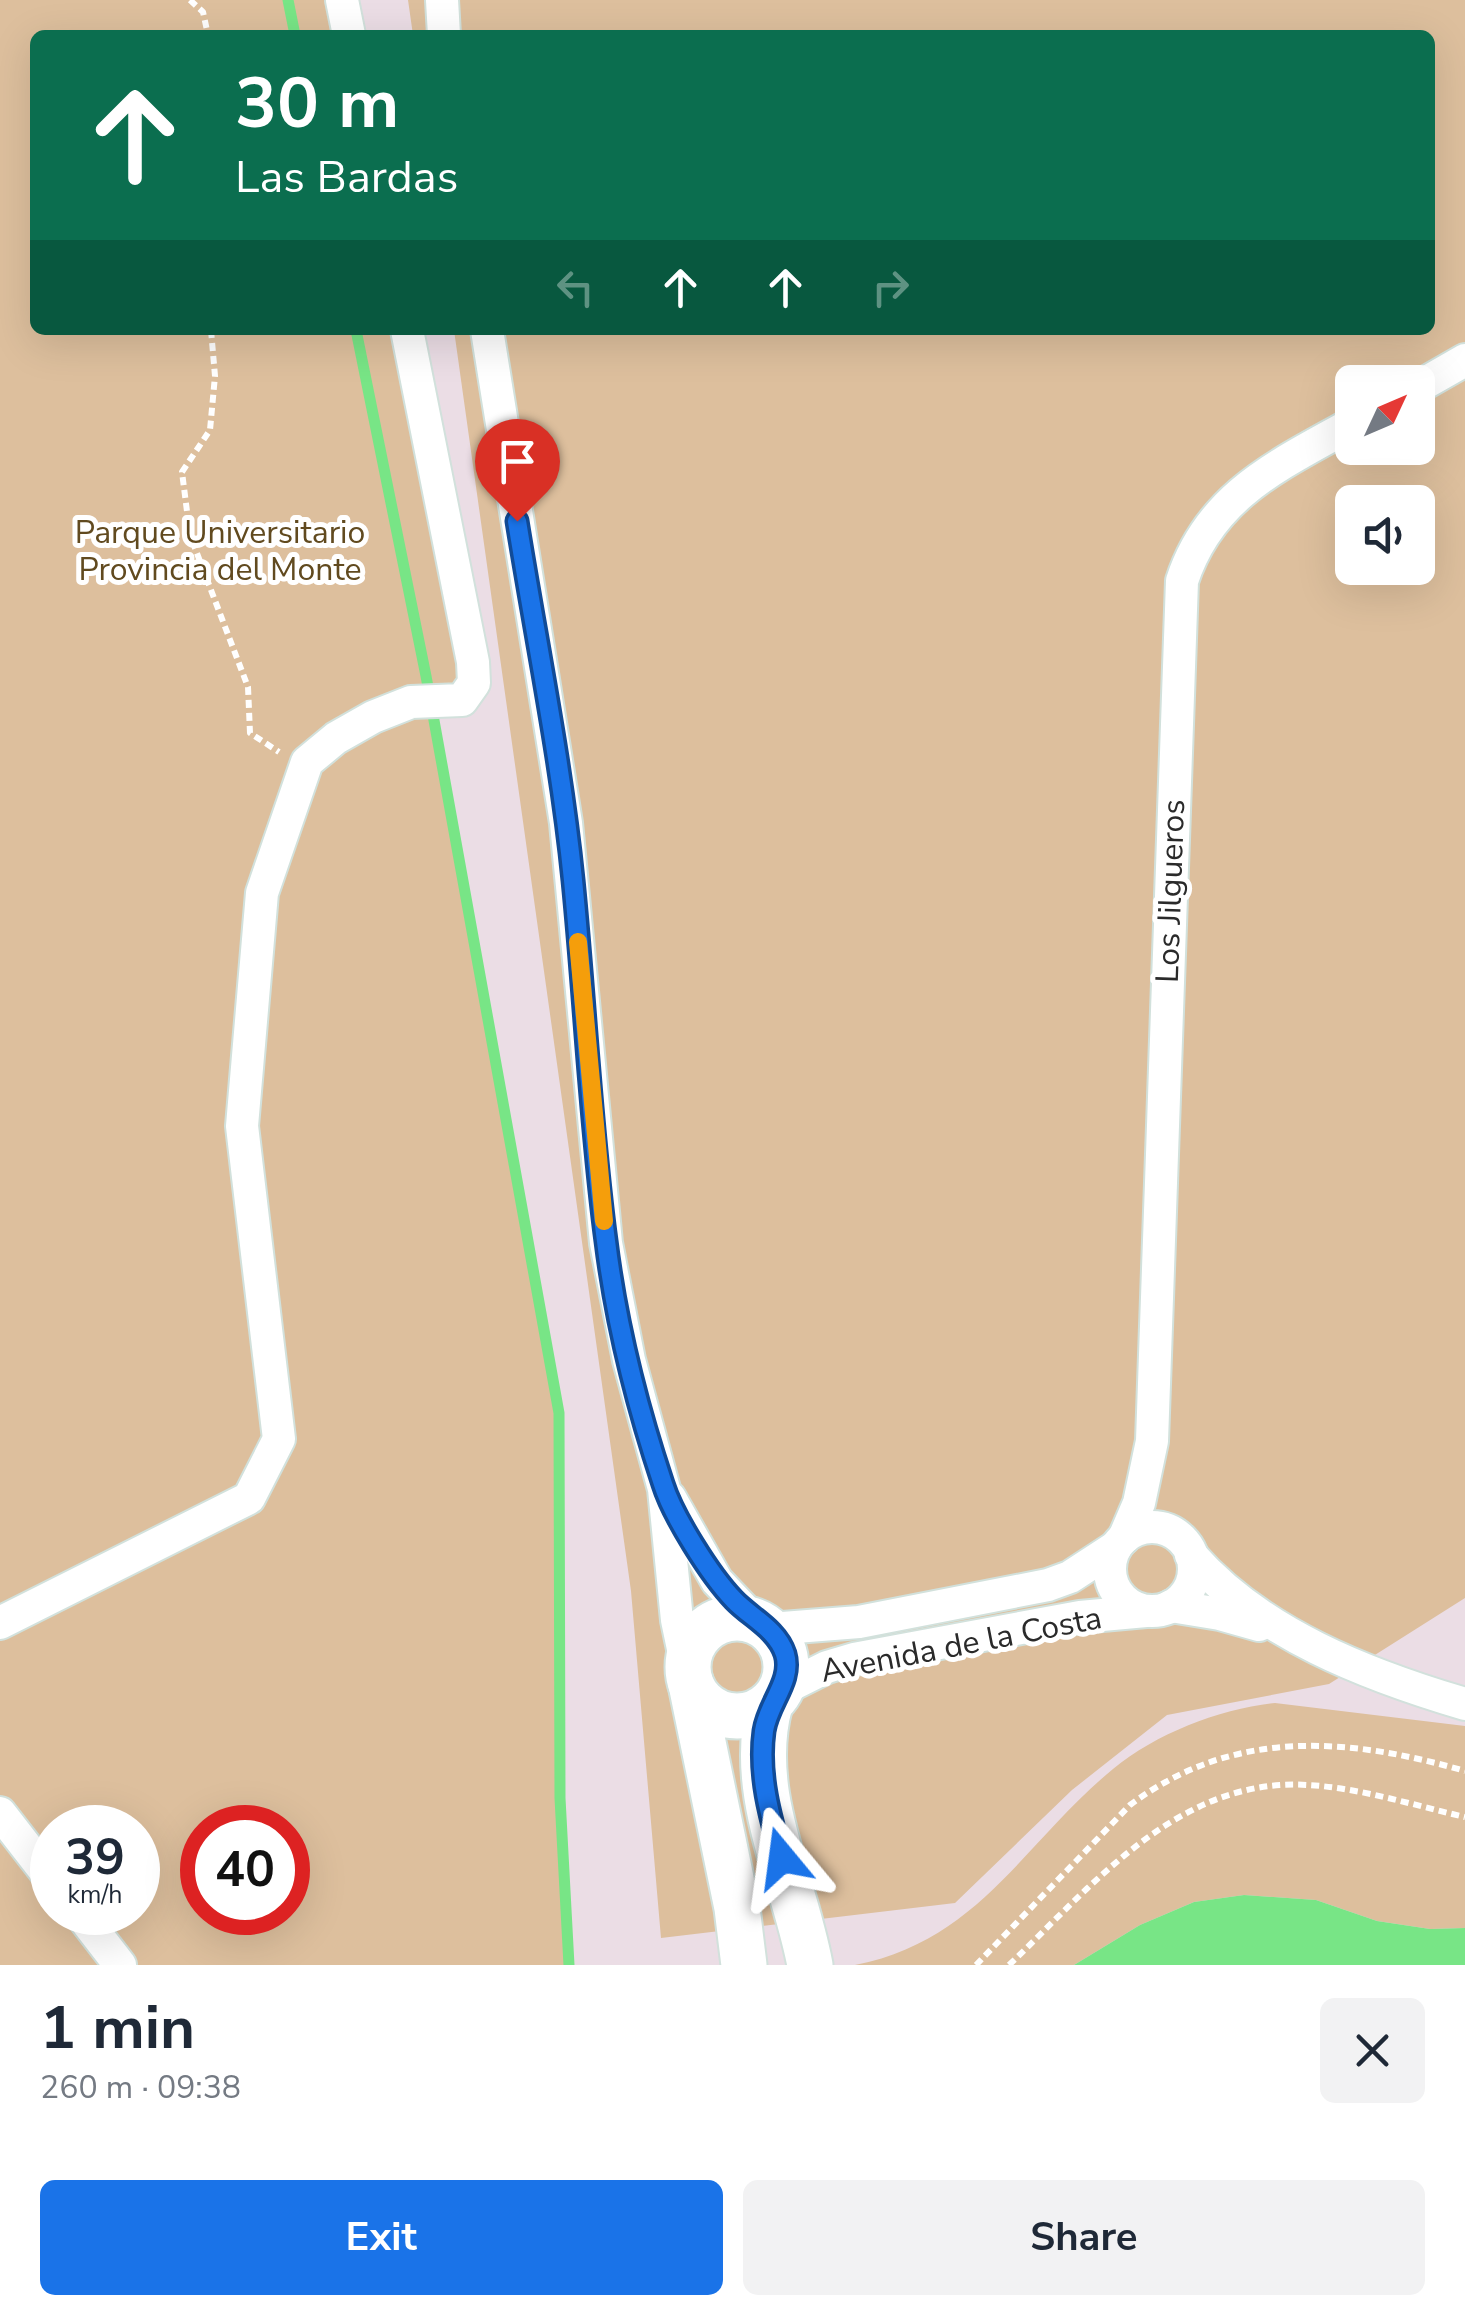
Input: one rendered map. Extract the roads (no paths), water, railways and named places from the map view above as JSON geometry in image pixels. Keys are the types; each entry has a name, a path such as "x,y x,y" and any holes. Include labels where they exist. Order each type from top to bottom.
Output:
{"street":[{"path":"342,0 348,30"},
{"path":"442,0 444,30"},
{"path":"0,1623 248,1498 280,1439 242,1126 262,893 307,762 336,738 373,717 412,702 462,700 474,683 408,335"},
{"path":"488,335 566,823 606,1243 628,1360 664,1488 677,1620 737,1908 744,1965"},
{"path":"1435,377 1465,360"},
{"name":"Los Jilgueros","path":"1120,1543 1139,1503 1152,1441 1182,581 1192,549 1214,518 1274,468 1335,434"},
{"name":"Los Jilgueros","path":"1152,1441 1166,1508 1187,1548"},
{"path":"664,1488 717,1581 780,1642 786,1658 786,1675 775,1697 762,1750 765,1788 810,1965"},
{"name":"Avenida de la Costa","path":"762,1625 859,1622 1048,1585 1070,1577 1134,1531 1160,1528 1173,1533 1227,1593 1301,1639 1372,1672 1465,1704"},
{"name":"Avenida de la Costa","path":"1120,1543 1110,1573 1114,1587 1133,1607 1220,1614 1301,1639"},
{"path":"1159,1609 1189,1588 1193,1576 1187,1548"},
{"name":"Avenida de la Costa","path":"775,1697 827,1667 854,1659 1080,1617 1159,1609"},
{"path":"762,1625 739,1617 707,1626 690,1652 689,1676 698,1698 725,1714 756,1712 775,1697"},
{"path":"0,1813 30,1852"},
{"path":"96,1935 120,1965"}],"waterway":[{"path":"288,0 294,30"},
{"path":"357,335 426,676 559,1413 560,1798 569,1965"}],"park label":[{"name":"Parque Universitario Provincia del Monte","path":"220,550"}]}
